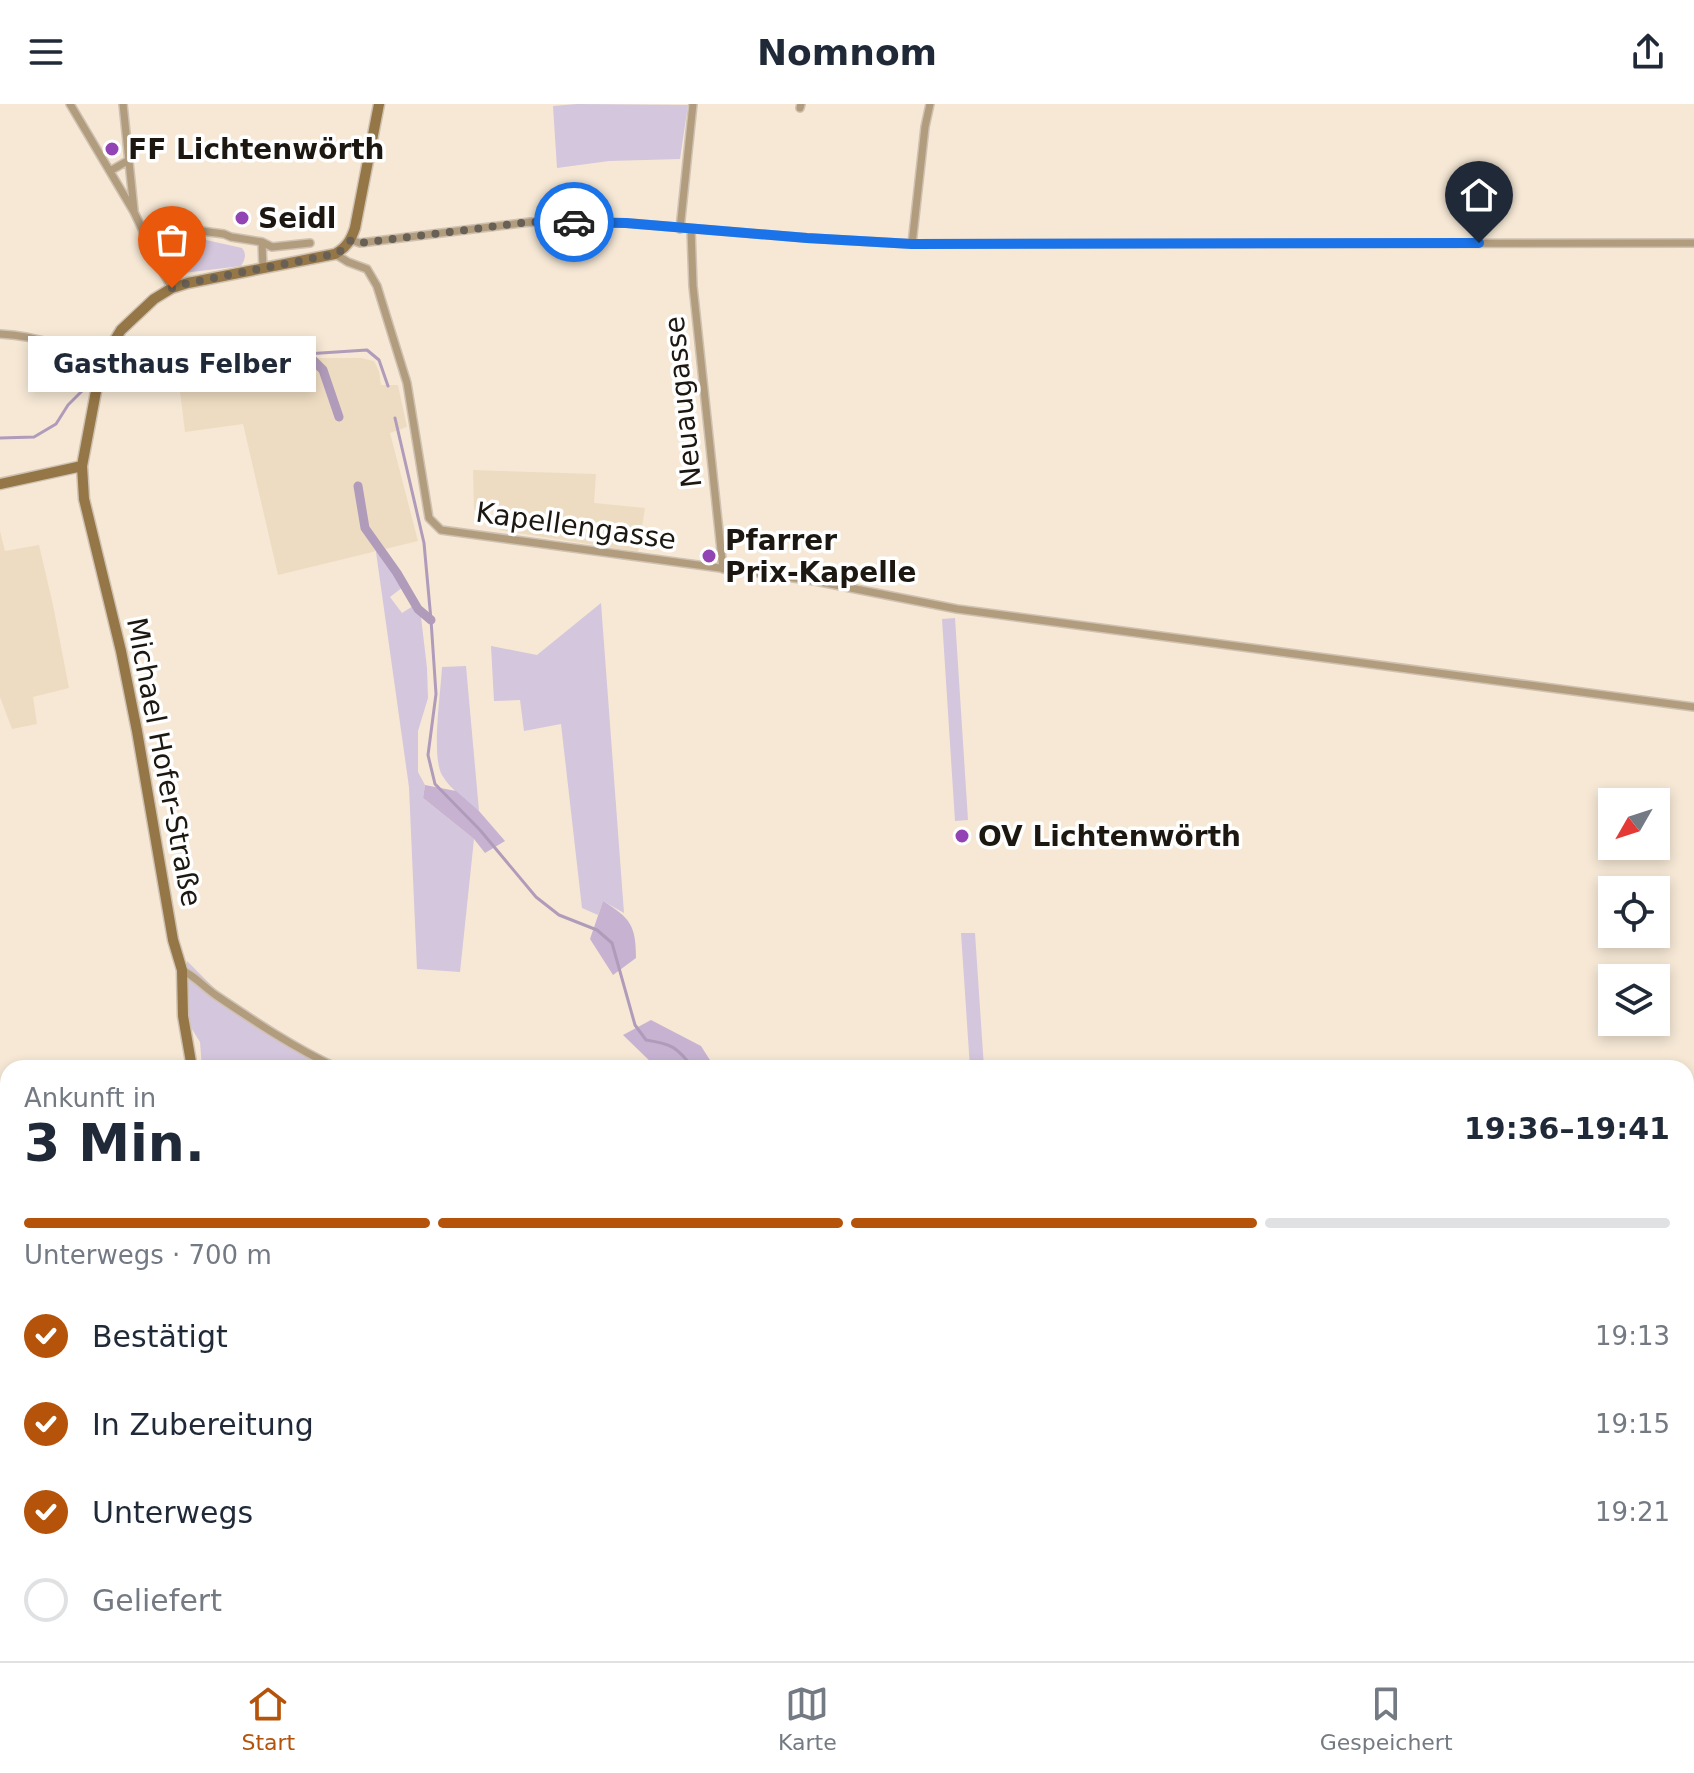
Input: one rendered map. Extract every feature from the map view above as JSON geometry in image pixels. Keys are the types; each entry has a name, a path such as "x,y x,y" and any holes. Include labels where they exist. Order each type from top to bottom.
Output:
{"main road":[{"path":"172,288 342,250 351,240 355,228 379,104"},
{"name":"Michael Hofer-Straße","path":"172,288 138,313 121,330 110,348 100,370 82,466 84,499 121,651 170,928 182,970 183,1016 191,1060"},
{"path":"0,484 82,466"}],"street":[{"path":"70,104 134,212 172,288"},
{"path":"123,104 134,212"},
{"path":"680,229 693,104"},
{"path":"912,244 930,104"},
{"path":"110,171 129,160"},
{"path":"351,240 360,243 530,222 626,223 912,244 1694,243"},
{"path":"144,231 171,227 224,234 272,247 310,243"},
{"name":"Neuaugasse","path":"691,229 693,286 723,569"},
{"path":"262,242 263,268"},
{"name":"Kapellengasse","path":"335,254 367,269 377,286 407,383 429,518 441,530 815,581 957,609 1694,707"},
{"path":"0,334 50,342 100,370"},
{"path":"67,349 89,353 110,348"},
{"path":"182,970 289,1044 321,1060"}],"shaded area":[{"path":"688,105 680,159 609,161 557,168 553,106"},
{"path":"159,234 242,248 244,259 241,266 175,274 156,246"},
{"path":"298,358 361,358 374,361 381,385 398,385 407,427 390,433 418,541 278,575 243,424 185,432 178,376"},
{"path":"473,470 596,474 594,503 645,508 638,552 499,530 500,512 474,510"},
{"path":"0,531 5,551 39,545 69,688 33,697 37,724 12,729 0,697"},
{"path":"379,551 403,587 390,597 402,613 413,606 421,617 428,698 418,731 418,772 425,785 423,798 474,839 460,972 417,969 409,787 376,552"},
{"path":"601,603 624,913 603,901 598,915 582,908 561,724 524,731 520,700 494,701 491,646 537,655"},
{"path":"955,618 968,820 955,821 942,619"},
{"path":"466,666 479,811 445,780 437,753 442,667"},
{"path":"425,785 456,791 479,811 505,841 485,853 474,839 423,798"},
{"path":"603,901 620,912 630,924 635,938 636,958 613,975 590,939"},
{"path":"961,933 975,933 983,1060 969,1060"},
{"path":"187,961 216,990 293,1041 332,1060 201,1060 200,1042 190,1026"},
{"path":"651,1020 701,1046 710,1060 649,1060 623,1035"}],"waterway":[{"path":"101,380 111,375 212,370 275,356 367,350 379,360 388,386"},
{"path":"306,353 323,370 339,417"},
{"path":"0,438 34,437 56,424 68,405 94,383"},
{"path":"395,418 424,543 436,694 428,755 435,784 480,830 536,897 559,915 597,930 612,943 635,1025 646,1040 673,1048 687,1060"},
{"path":"358,486 365,528 418,609 431,620"}],"way so far":[{"path":"172,288 335,254 351,240 360,243 530,222 574,222"}],"place":[{"name":"FF Lichtenwörth","path":"112,149"},
{"name":"Seidl","path":"242,218"},
{"name":"Gasthaus Felber","path":"172,288"},
{"name":"Pfarrer Prix-Kapelle","path":"709,556"},
{"name":"OV Lichtenwörth","path":"962,836"}],"route":[{"path":"574,222 912,244 1479,243"}]}
